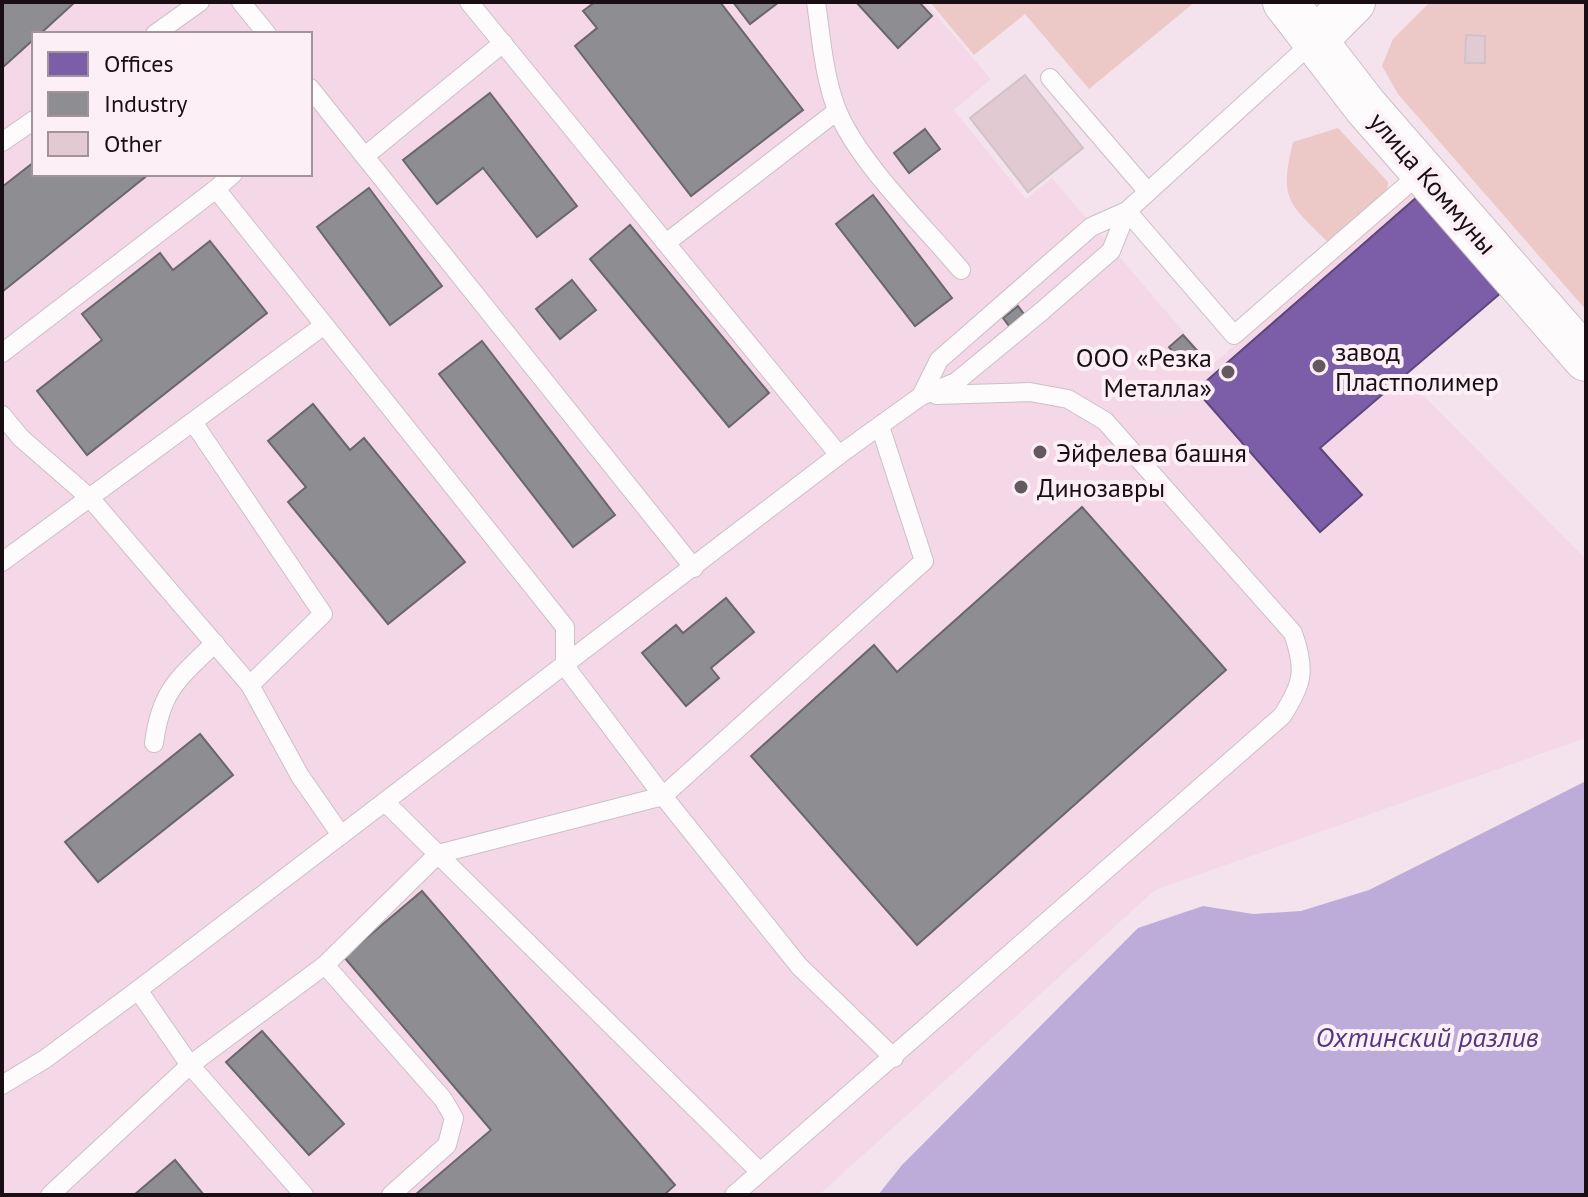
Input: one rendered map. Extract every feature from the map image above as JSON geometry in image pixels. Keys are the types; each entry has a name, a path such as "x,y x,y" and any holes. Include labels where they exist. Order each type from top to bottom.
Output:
{"street":[{"name":"улица Коммуны","path":"1285,2 1366,107 1586,359"},
{"path":"1314,41 1353,2"}],"lane":[{"path":"241,2 265,32"},
{"path":"469,2 839,455"},
{"path":"816,2 837,111 862,152 961,270"},
{"path":"158,32 193,4"},
{"path":"921,396 939,360 1091,227 1127,211 1314,41"},
{"path":"365,156 503,43"},
{"path":"1050,78 1148,192"},
{"path":"313,98 365,156 694,568"},
{"path":"666,243 837,111"},
{"path":"2,142 32,121"},
{"path":"1127,211 1234,335 1424,170"},
{"path":"2,353 231,176"},
{"path":"216,189 565,627 565,666 663,796 799,966 894,1058"},
{"path":"2,1085 45,1059 138,990 839,455 921,396 956,382 1111,251 1127,211"},
{"path":"2,562 323,326"},
{"path":"734,1195 1282,716 1298,692 1303,661 1293,633 1105,421 1068,399 1030,392 921,396"},
{"path":"2,415 21,438 91,499 250,685 300,776 341,835"},
{"path":"193,422 323,614 250,685"},
{"path":"50,1195 190,1065 325,965 438,854 663,796 924,561 880,426"},
{"path":"154,743 158,711 171,686 215,643"},
{"path":"385,802 760,1172"},
{"path":"325,965 443,1099 454,1118 447,1145 391,1195"},
{"path":"138,990 190,1065 304,1195"}],"shaded area":[{"path":"2,2 925,2 991,79 954,110 1026,199 1052,178 1212,365 1415,190 1502,292 1404,376 1586,559 1586,738 1155,890 819,1195 2,1195"},
{"path":"930,2 1195,2 1089,89 1025,14 974,55"},
{"path":"1430,2 1586,2 1586,310 1398,94 1382,66 1393,39"},
{"path":"1338,128 1388,182 1387,195 1328,242 1290,199 1287,176 1293,142"}],"water":[{"name":"Охтинский разлив","path":"1586,781 1586,1195 878,1195 902,1165 1138,928 1203,906 1253,914 1301,911 1369,890"}],"building: Offices":[{"name":"завод Пластполимер","path":"1417,197 1502,292 1320,448 1362,495 1320,532 1196,390"}],"building: Industry":[{"path":"2,2 75,2 42,32 32,32 32,41 2,68"},
{"path":"595,2 720,2 803,110 691,196 575,46 597,28 583,11"},
{"path":"733,2 779,2 750,24"},
{"path":"856,2 919,2 932,16 898,48"},
{"path":"490,93 577,206 537,237 483,168 437,204 403,160"},
{"path":"925,129 940,149 909,173 894,153"},
{"path":"32,164 32,176 147,176 2,292 2,187"},
{"path":"369,188 442,286 390,325 317,227"},
{"path":"873,195 952,298 915,326 836,224"},
{"path":"630,225 769,393 729,427 590,259"},
{"path":"210,241 267,313 87,455 37,391 102,340 82,314 160,253 173,270"},
{"path":"572,280 596,310 560,339 536,309"},
{"path":"1018,306 1024,314 1009,326 1003,318"},
{"path":"1183,335 1202,356 1187,369 1169,347"},
{"path":"482,341 615,515 573,547 439,374"},
{"path":"313,404 350,450 364,438 465,562 388,624 288,502 306,487 268,441"},
{"path":"1082,507 1226,670 917,945 751,756 874,645 897,672"},
{"path":"726,598 754,632 711,668 719,678 686,706 642,653 676,625 683,633"},
{"path":"200,734 233,775 98,882 65,842"},
{"path":"422,891 675,1185 664,1195 415,1195 491,1130 344,957"},
{"path":"262,1031 344,1124 309,1155 226,1062"},
{"path":"175,1160 204,1195 134,1195"}],"building: Other":[{"path":"1466,35 1485,36 1485,63 1465,63"},
{"path":"1025,75 1083,148 1028,192 970,118"}],"place":[{"name":"завод Пластполимер","path":"1319,366"},
{"name":"ООО «Резка Металла»","path":"1228,372"},
{"name":"Эйфелева башня","path":"1040,452"},
{"name":"Динозавры","path":"1021,487"}]}
